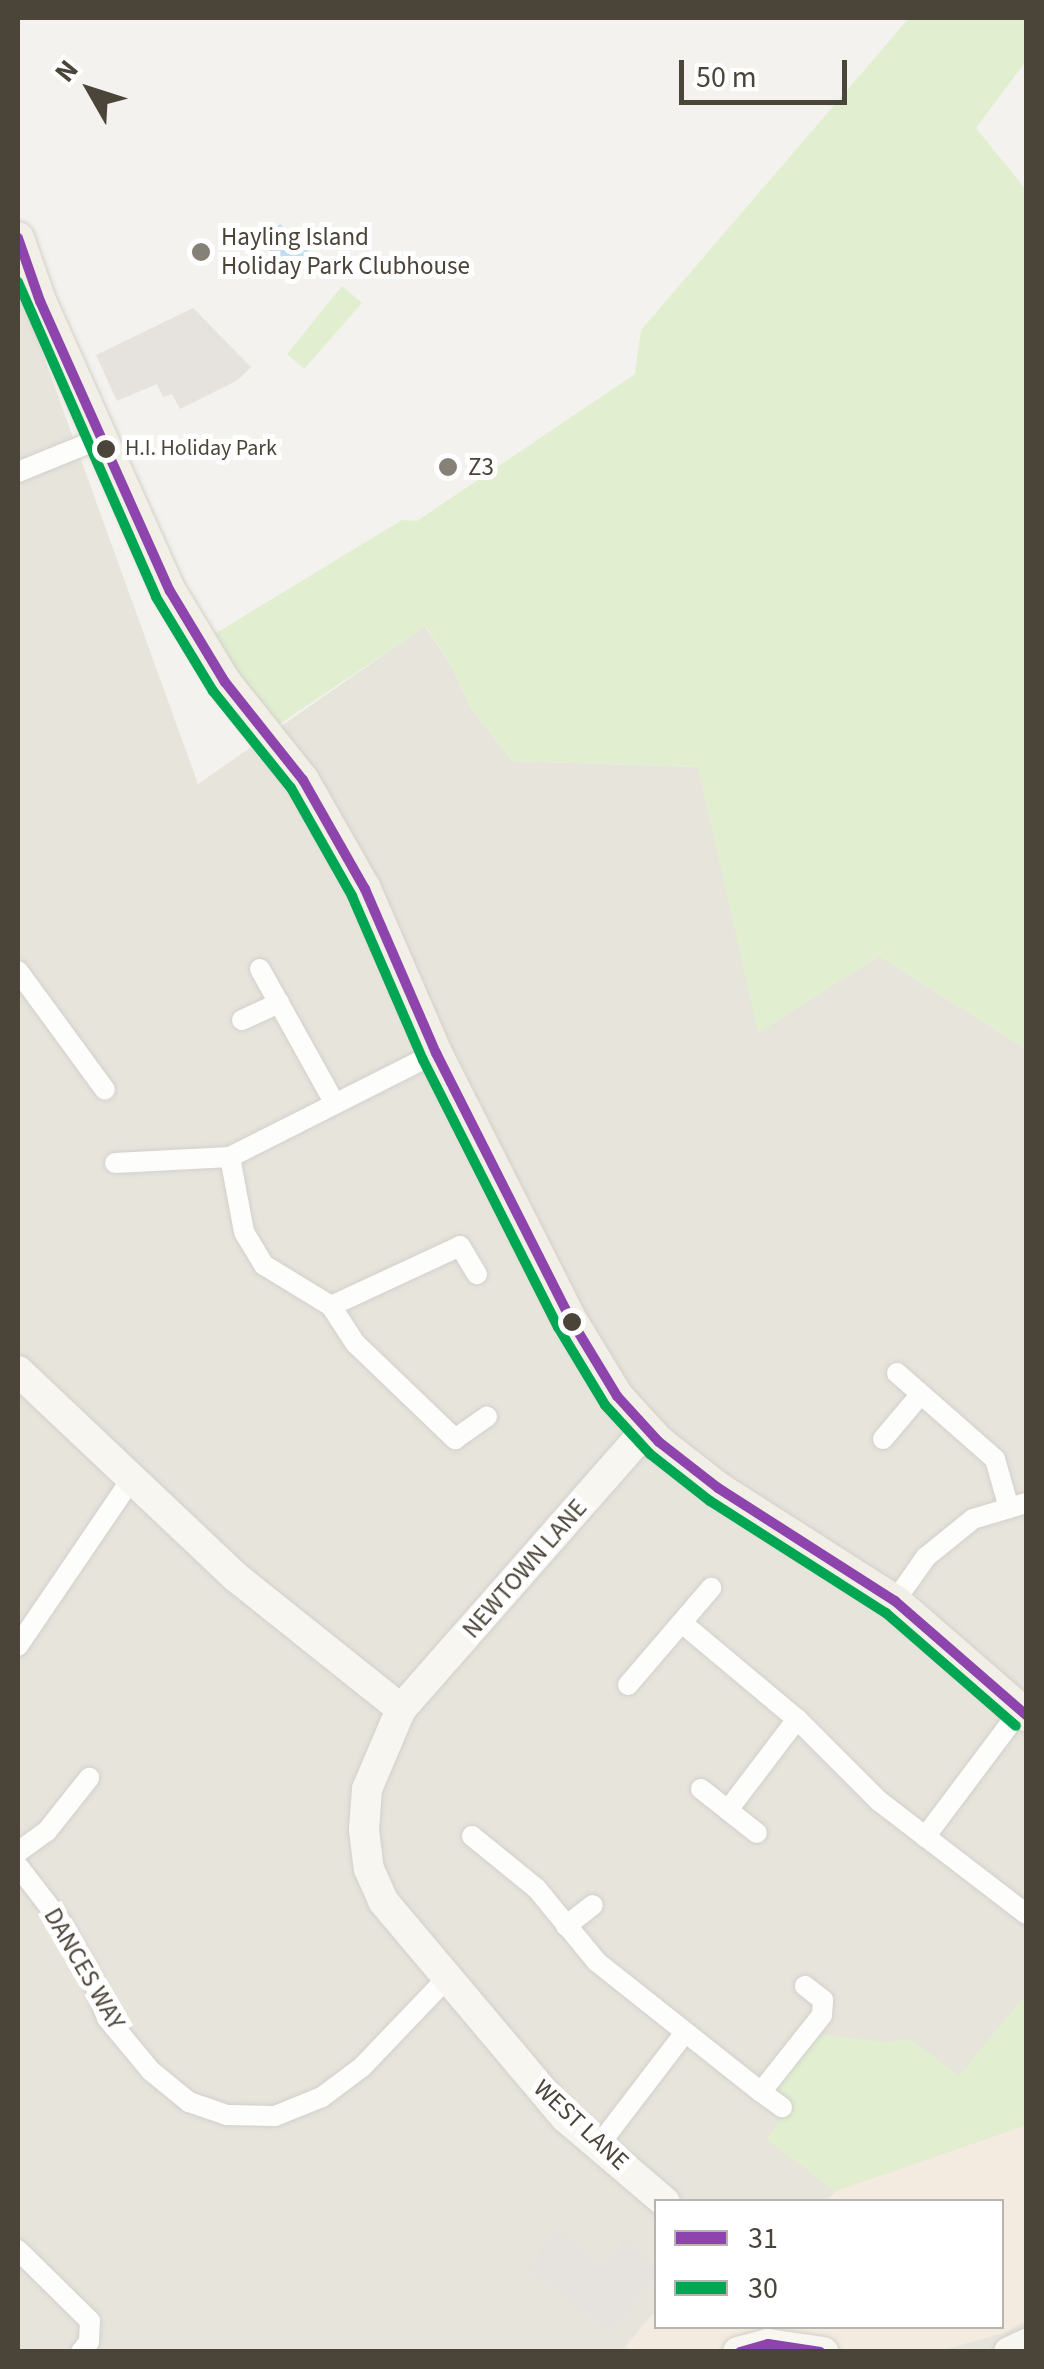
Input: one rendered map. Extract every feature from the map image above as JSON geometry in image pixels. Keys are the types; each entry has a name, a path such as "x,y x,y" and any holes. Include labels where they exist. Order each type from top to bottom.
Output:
{"main road":[{"path":"18,238 40,301 170,592 225,682 302,780 365,888 436,1053 570,1320 618,1396 647,1429 718,1488 895,1602 1024,1712"}],"street":[{"path":"18,472 104,437"},
{"path":"260,969 334,1102"},
{"path":"18,970 105,1090"},
{"path":"242,1020 279,1003"},
{"path":"115,1163 230,1157 436,1053"},
{"path":"230,1157 244,1232 264,1264 331,1306 355,1343 456,1439 488,1417"},
{"path":"331,1306 460,1246 477,1274"},
{"path":"18,1371 130,1481 237,1578 402,1709"},
{"path":"895,1602 926,1557 973,1519 1018,1506 995,1459 897,1373"},
{"path":"883,1439 920,1395"},
{"name":"NEWTOWN LANE","path":"402,1709 647,1429"},
{"path":"18,1646 130,1481"},
{"path":"628,1685 710,1588"},
{"path":"682,1623 797,1720 878,1801 1026,1914"},
{"name":"WEST LANE","path":"402,1709 367,1789 364,1830 368,1869 383,1901 565,2116 663,2199"},
{"path":"924,1837 1024,1712"},
{"path":"728,1810 797,1720"},
{"path":"18,1852 47,1832 88,1778"},
{"path":"701,1789 757,1833"},
{"path":"472,1836 517,1872 597,1962 782,2107"},
{"name":"DANCES WAY","path":"18,1866 59,1918 92,1978 107,2018 151,2071 189,2102 228,2115 274,2116 322,2098 362,2067 446,1979"},
{"path":"566,1926 593,1906"},
{"path":"762,2092 822,2015 823,2000 805,1986"},
{"path":"599,2144 684,2034"},
{"path":"18,2250 90,2320 89,2342 82,2352"},
{"path":"756,2341 824,2352"},
{"path":"1008,2352 1026,2344"}],"shaded area":[{"path":"18,285 198,784 425,626 452,667 470,707 512,761 698,767 759,1032 879,956 1026,1049 1026,2351 18,2351"},
{"path":"193,308 251,367 238,380 180,409 172,394 163,397 157,384 117,401 96,355"},
{"path":"1026,2125 1026,2321 1004,2333 939,2351 632,2352 625,2347 654,2312 654,2329 1004,2329 1004,2199 829,2199 835,2191"},
{"path":"555,2229 603,2266 624,2239 654,2263 654,2278 608,2332 529,2267"}],"green space":[{"path":"909,18 1026,18 1026,61 976,128 1026,190 1026,1049 879,956 758,1033 698,767 512,761 470,707 452,667 426,626 278,725 208,638 402,520 417,521 635,374 641,330"},
{"path":"342,286 362,303 304,369 287,354"},
{"path":"1026,1994 1026,2125 835,2191 766,2139 790,2108 775,2090 819,2034 882,2042 910,2039 959,2076"}],"water":[{"path":"280,224 315,258 297,277 262,243"}],"transit line":[{"name":"31","path":"18,238 40,301 170,591 225,682 303,780 365,889 436,1053 571,1320 617,1396 659,1442 718,1488 895,1601 1026,1715"},
{"name":"30","path":"18,282 156,597 213,691 291,788 352,896 423,1060 558,1327 605,1405 650,1454 710,1501 886,1613 1016,1726"},
{"name":"31","path":"740,2352 768,2344 820,2352"}],"place":[{"name":"Hayling Island Holiday Park Clubhouse","path":"201,252"},
{"name":"H.I. Holiday Park","path":"106,449"},
{"name":"Z3","path":"448,467"}]}
